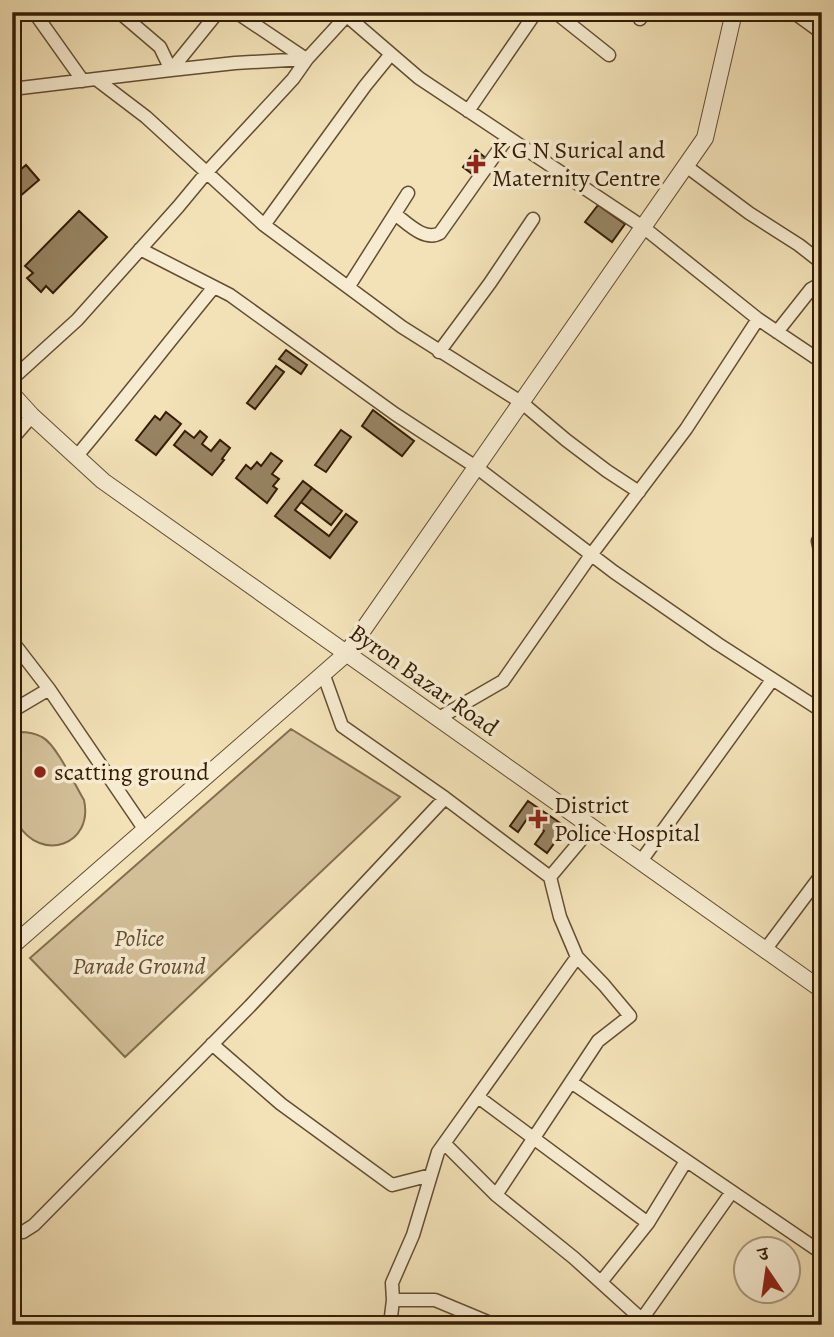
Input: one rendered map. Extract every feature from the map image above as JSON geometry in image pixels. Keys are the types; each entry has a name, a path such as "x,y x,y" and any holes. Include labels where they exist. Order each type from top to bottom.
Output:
{"street":[{"path":"119,12 160,47 171,69"},
{"path":"171,69 218,12"},
{"path":"236,12 307,59"},
{"path":"468,111 536,12"},
{"path":"555,12 609,55"},
{"path":"12,946 346,653 705,138 734,12"},
{"path":"793,12 822,33"},
{"path":"12,379 77,320 349,14 419,78 643,227 758,319 822,362"},
{"path":"41,15 90,80 146,117 264,225 402,327 521,402 576,447 639,492"},
{"path":"264,225 391,54"},
{"path":"12,89 171,69 307,59"},
{"path":"395,214 428,236 440,233 507,138"},
{"path":"686,166 822,263"},
{"path":"349,286 408,193"},
{"path":"439,352 533,219"},
{"path":"140,249 230,295 395,414 476,467 591,555 718,644 822,711"},
{"path":"777,331 811,289 822,283"},
{"path":"76,457 214,286"},
{"path":"439,718 503,681 591,555 686,429 758,319"},
{"name":"Byron Bazar Road","path":"12,394 103,481 822,990"},
{"path":"12,439 32,416"},
{"path":"822,535 818,541 822,560"},
{"path":"12,641 145,830"},
{"path":"323,673 342,726 550,877 560,917 577,957 630,1016 598,1041 496,1195"},
{"path":"641,861 772,680"},
{"path":"12,711 49,690"},
{"path":"12,1226 18,1232 23,1232 34,1224 212,1044 445,799"},
{"path":"550,877 592,827"},
{"path":"765,950 822,874"},
{"path":"390,1325 392,1283 413,1235 438,1153 577,957"},
{"path":"212,1044 281,1104 393,1185 432,1175"},
{"path":"571,1082 822,1253"},
{"path":"478,1097 648,1223"},
{"path":"445,1144 496,1195 574,1258 645,1322 731,1193"},
{"path":"601,1282 648,1223 686,1161"},
{"path":"393,1300 435,1300 495,1325"},
{"path":"818,1325 822,1318"}],"green space":[{"name":"Police Parade Ground","path":"291,729 400,797 125,1057 30,958"},
{"name":"scatting ground","path":"12,733 37,735 47,741 59,756 84,800 85,816 74,838 52,845 39,843 28,836 12,816"}],"building":[{"path":"476,150 488,160 475,176 463,167"},
{"path":"26,165 39,180 12,203 12,177"},
{"path":"598,205 625,224 612,242 585,222"},
{"path":"79,211 107,237 53,293 46,286 41,292 27,278 33,273 25,266"},
{"path":"286,350 307,365 301,374 279,359"},
{"path":"276,366 284,372 255,409 247,403"},
{"path":"373,410 414,441 402,456 362,426"},
{"path":"166,412 181,424 156,455 136,440 155,416 160,420"},
{"path":"341,430 351,437 326,472 315,465"},
{"path":"185,431 194,438 200,431 207,437 202,444 211,451 220,440 230,448 212,475 174,445"},
{"path":"271,453 282,461 272,474 279,479 273,486 277,489 267,503 236,478 246,465 251,469 257,462 261,466"},
{"path":"303,481 312,488 295,510 329,536 346,514 357,522 330,558 275,516"},
{"path":"312,488 342,511 331,525 301,502"},
{"path":"528,801 566,827 547,853 535,844 544,831 527,819 518,832 510,826"}],"place":[{"name":"K G N Surical and Maternity Centre","path":"476,164"},
{"name":"scatting ground","path":"40,772"},
{"name":"District Police Hospital","path":"538,819"}]}
